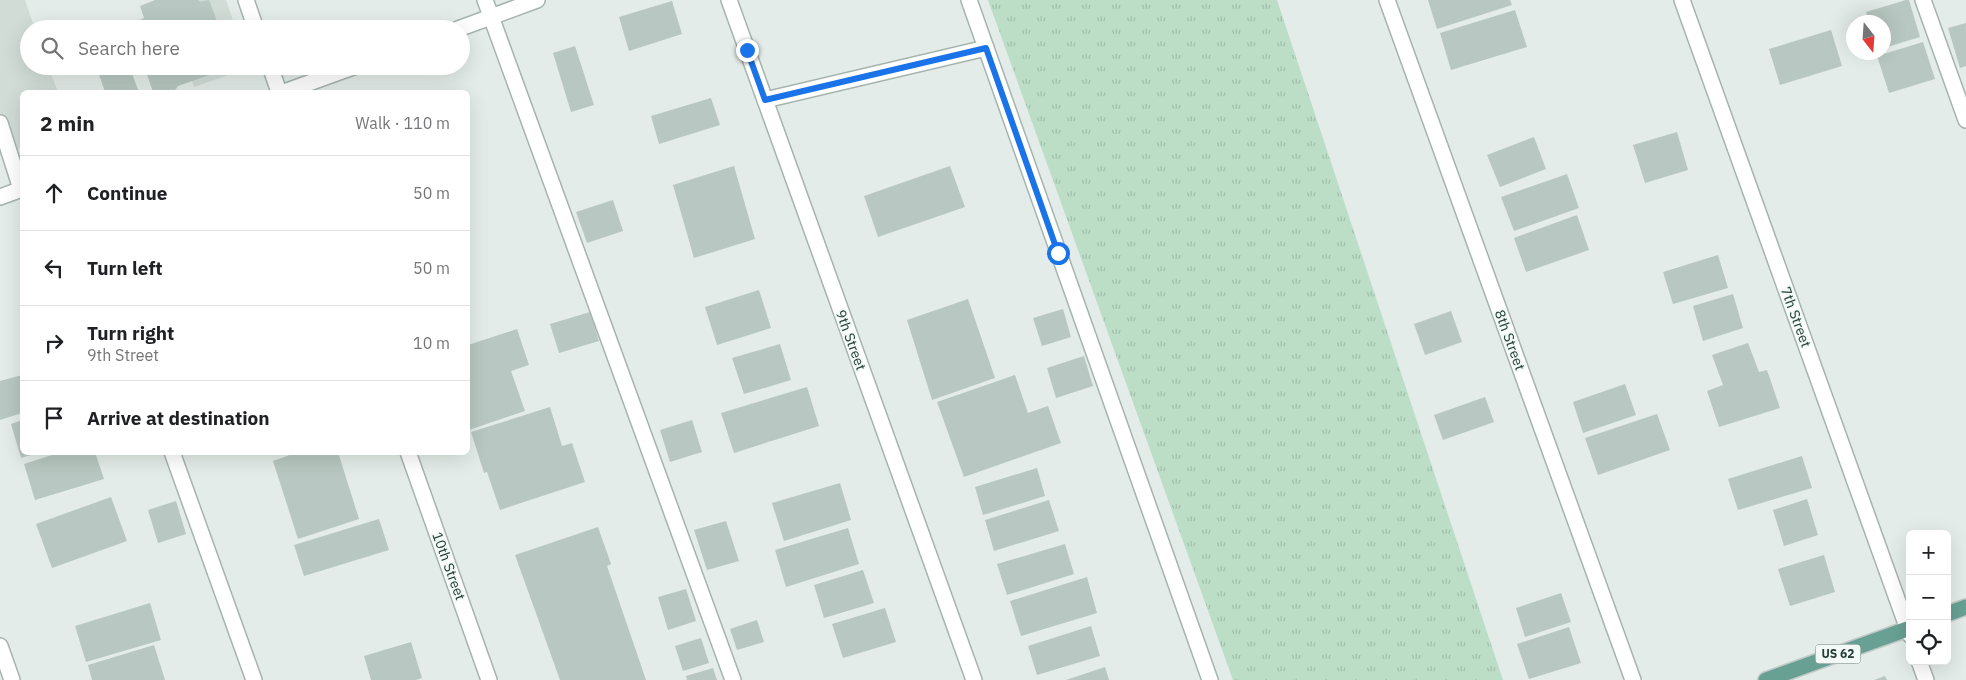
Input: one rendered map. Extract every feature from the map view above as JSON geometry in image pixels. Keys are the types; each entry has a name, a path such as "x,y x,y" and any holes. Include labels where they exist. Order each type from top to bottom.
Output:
{"main road":[{"path":"1951,613 1966,607"},
{"name":"US 62","path":"1766,680 1906,631"}],"street":[{"path":"246,0 253,20"},
{"path":"485,0 733,680"},
{"path":"470,25 537,0"},
{"name":"9th Street","path":"729,0 974,680"},
{"path":"969,0 1210,680"},
{"name":"8th Street","path":"1387,0 1633,680"},
{"name":"7th Street","path":"1682,0 1906,622"},
{"path":"1923,0 1966,120"},
{"path":"765,100 986,48"},
{"path":"273,75 278,90"},
{"path":"290,90 331,75"},
{"path":"0,123 20,183"},
{"path":"0,197 20,190"},
{"path":"173,455 254,680"},
{"name":"10th Street","path":"409,455 489,680"},
{"path":"0,646 12,680"},
{"path":"1920,665 1926,680"}],"shaded area":[{"path":"0,0 25,0 32,20 20,20 20,75 51,75 57,90 20,90 20,149 0,156"},
{"path":"163,0 226,0 233,20 170,20"},
{"path":"190,75 228,75 194,87"}],"green space":[{"path":"988,0 1277,0 1503,680 1233,680"}],"building":[{"path":"155,0 198,0 200,2 209,0 217,20 140,20 144,18 140,6"},
{"path":"1428,0 1510,0 1512,5 1437,29"},
{"path":"1909,0 1920,37 1891,46 1891,15 1867,15 1866,12"},
{"path":"672,1 682,34 629,51 619,17"},
{"path":"1515,10 1527,47 1451,70 1440,33"},
{"path":"1966,23 1966,66 1960,68 1948,28"},
{"path":"1831,30 1842,66 1780,85 1769,49"},
{"path":"1923,42 1935,79 1889,93 1878,60 1891,60 1891,52"},
{"path":"575,46 594,105 571,112 553,53"},
{"path":"99,75 132,75 138,90 104,90"},
{"path":"147,75 209,75 178,86 174,90 152,90"},
{"path":"711,98 720,125 659,144 651,116"},
{"path":"1677,132 1688,170 1645,183 1633,145"},
{"path":"1534,137 1546,169 1500,187 1487,155"},
{"path":"734,166 755,239 694,258 673,185"},
{"path":"950,166 965,207 878,237 864,196"},
{"path":"1567,174 1579,208 1514,231 1501,197"},
{"path":"613,200 623,231 587,243 576,212"},
{"path":"1577,215 1589,250 1526,272 1514,238"},
{"path":"1718,255 1728,288 1673,304 1663,272"},
{"path":"759,290 771,328 717,345 705,307"},
{"path":"1733,294 1743,328 1703,341 1693,306"},
{"path":"968,299 995,378 932,400 907,320"},
{"path":"1063,309 1071,337 1042,346 1033,318"},
{"path":"1451,311 1462,342 1425,355 1414,324"},
{"path":"590,312 599,341 559,353 550,324"},
{"path":"517,329 529,365 511,371 525,411 470,430 470,344"},
{"path":"1748,343 1759,372 1767,370 1780,408 1719,427 1707,391 1723,385 1712,355"},
{"path":"780,344 791,380 744,394 732,358"},
{"path":"1084,356 1093,386 1056,398 1047,368"},
{"path":"1015,375 1028,413 1048,406 1061,443 964,477 937,402"},
{"path":"20,376 20,414 0,420 0,381"},
{"path":"1625,384 1636,415 1583,433 1573,402"},
{"path":"807,387 819,426 734,453 721,413"},
{"path":"1485,397 1494,422 1443,440 1434,415"},
{"path":"550,407 562,446 572,443 585,482 500,510 487,472 484,473 471,432"},
{"path":"1657,414 1670,450 1598,475 1585,438"},
{"path":"692,420 702,452 670,462 660,430"},
{"path":"20,421 20,455 11,424"},
{"path":"20,455 31,455 21,458"},
{"path":"52,455 96,455 104,479 35,500 24,464"},
{"path":"290,455 339,455 359,519 298,539 273,461"},
{"path":"1802,456 1812,488 1738,510 1728,479"},
{"path":"1037,468 1045,496 983,515 975,487"},
{"path":"840,483 851,520 784,541 772,503"},
{"path":"111,497 127,541 52,568 36,524"},
{"path":"1807,499 1818,535 1784,546 1773,510"},
{"path":"1049,500 1059,531 994,551 985,520"},
{"path":"176,501 186,534 158,543 148,510"},
{"path":"379,519 389,550 304,576 294,545"},
{"path":"726,521 739,561 707,570 694,530"},
{"path":"598,527 611,564 607,566 646,680 560,680 515,555"},
{"path":"848,528 859,564 786,587 775,550"},
{"path":"1065,544 1074,574 1007,595 997,564"},
{"path":"1824,555 1835,592 1790,606 1778,569"},
{"path":"863,570 874,603 824,618 814,585"},
{"path":"1087,577 1097,613 1021,636 1010,601"},
{"path":"686,589 696,621 668,630 658,597"},
{"path":"1561,593 1571,622 1525,637 1516,608"},
{"path":"150,603 161,640 86,662 75,626"},
{"path":"885,608 896,642 843,658 832,624"},
{"path":"757,620 764,642 737,650 730,629"},
{"path":"1091,626 1100,656 1037,675 1028,646"},
{"path":"1569,627 1581,663 1529,679 1517,644"},
{"path":"701,638 709,663 683,671 675,646"},
{"path":"411,642 422,678 416,680 371,680 364,656"},
{"path":"154,645 165,680 92,680 88,665"},
{"path":"1105,667 1109,680 1066,680"},
{"path":"713,668 717,680 687,680 686,676"},
{"path":"1885,676 1887,680 1874,680"}],"route":[{"path":"747,50 765,100 986,48 1058,253"}]}
